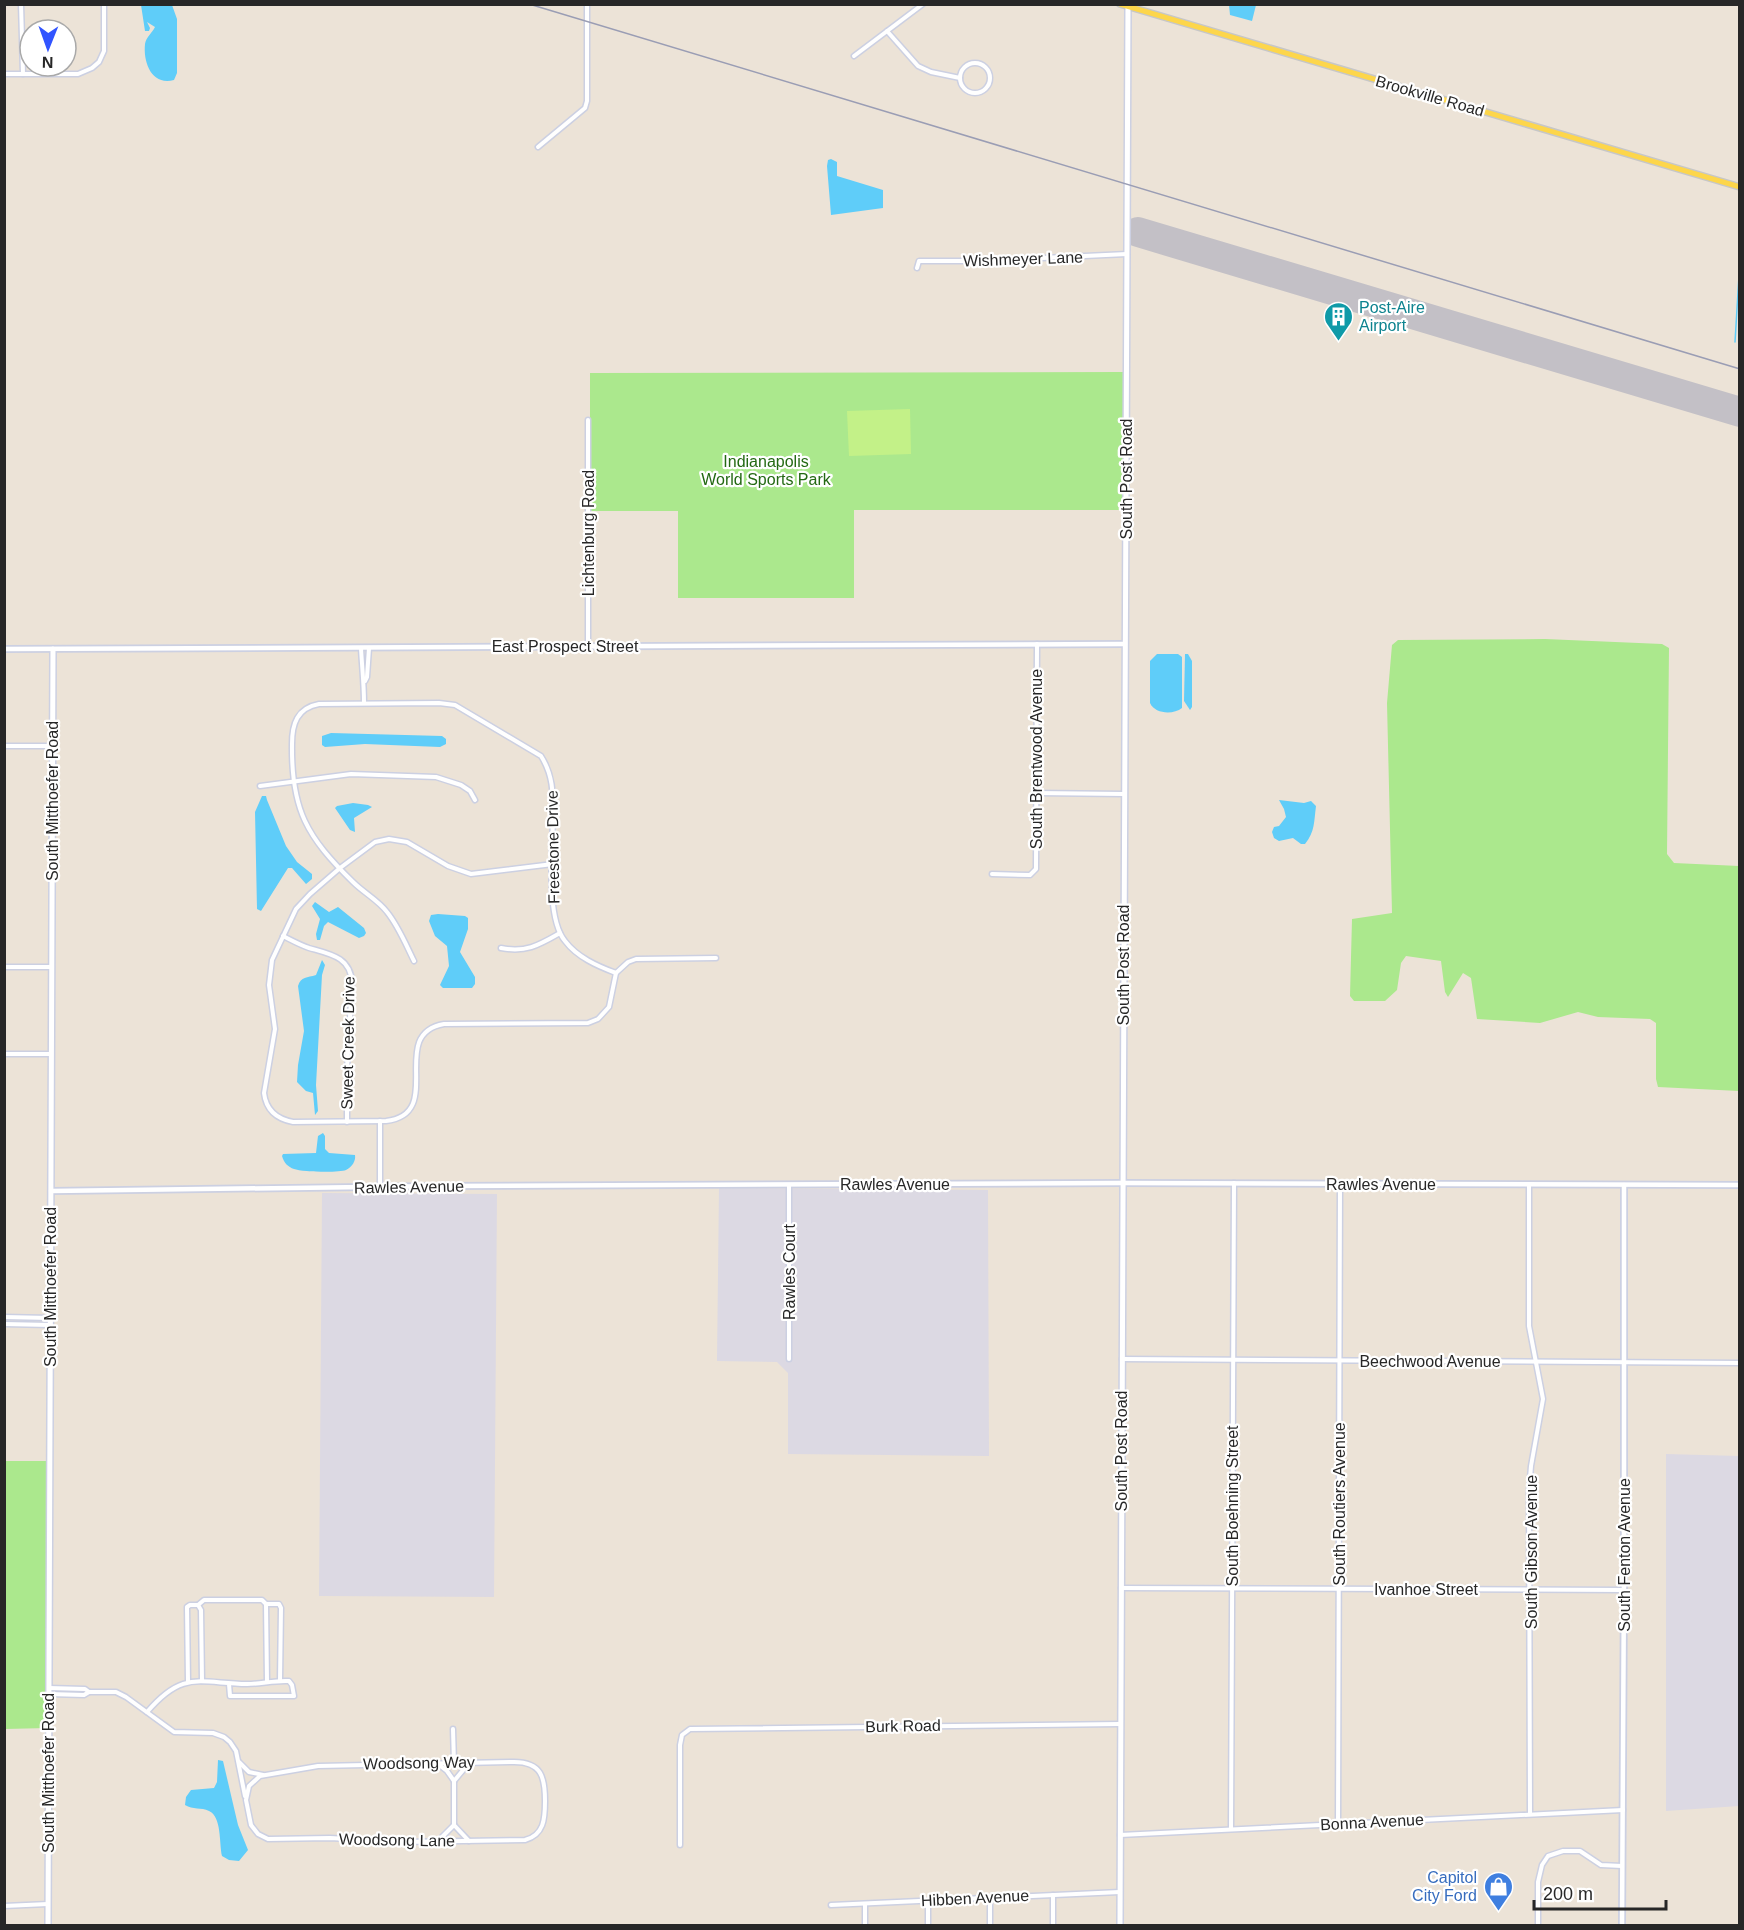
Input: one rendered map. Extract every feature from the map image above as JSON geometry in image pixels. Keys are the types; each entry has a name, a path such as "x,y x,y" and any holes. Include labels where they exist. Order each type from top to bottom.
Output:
{"main road":[{"name":"Brookville Road","path":"1120,4 1740,188"},
{"name":"South Post Road","path":"1120,1926 1128,6"},
{"name":"South Mitthoefer Road","path":"48,1926 53,649"}],"street":[{"path":"78,74 92,68 99,62 105,51 104,4"},
{"path":"538,147 585,108 587,101 587,4"},
{"path":"854,56 922,4"},
{"path":"887,31 918,66 931,72 960,78"},
{"path":"977,63 986,67 991,78 986,89 974,93 963,87 960,78 965,67 977,63"},
{"name":"Wishmeyer Lane","path":"917,268 919,261 1127,254"},
{"name":"Lichtenburg Road","path":"588,420 588,646"},
{"name":"South Brentwood Avenue","path":"992,874 1030,875 1036,868 1037,644"},
{"name":"East Prospect Street","path":"4,649 1125,644"},
{"path":"361,648 364,703 319,704 304,710 295,720 292,731 292,781 297,803 306,825 355,885 388,913 414,961"},
{"path":"364,682 367,677 369,648"},
{"name":"Freestone Drive","path":"364,703 455,705 541,756 547,765 553,784 553,903 556,926 570,947 582,956 616,973"},
{"path":"4,746 52,746"},
{"path":"260,786 351,774 438,777 461,785 470,791 475,800"},
{"path":"1036,793 1124,794"},
{"path":"553,864 471,874 448,866 407,842 388,839 375,842 340,868 301,903 272,960 268,980 275,1026 264,1093 266,1103 272,1112 293,1122 380,1121 400,1118 412,1106 416,1093 417,1047 422,1036 431,1028 444,1024 590,1023 598,1019 609,1007 616,973 628,962 636,959 716,958"},
{"path":"501,948 517,951 527,949 560,933"},
{"name":"Sweet Creek Drive","path":"283,936 307,947 334,955 346,964 351,973 346,1069 347,1122"},
{"path":"4,967 51,967"},
{"path":"4,1054 51,1054"},
{"path":"380,1121 380,1187"},
{"name":"Rawles Avenue","path":"51,1191 1122,1183 1740,1185"},
{"name":"South Boehning Street","path":"1231,1829 1234,1183"},
{"name":"South Routiers Avenue","path":"1338,1824 1340,1184"},
{"name":"Rawles Court","path":"789,1185 789,1359"},
{"name":"South Gibson Avenue","path":"1529,1185 1529,1316 1543,1401 1529,1486 1530,1815"},
{"name":"South Fenton Avenue","path":"1622,1926 1624,1185"},
{"path":"4,1317 50,1318"},
{"path":"4,1324 50,1325"},
{"name":"Beechwood Avenue","path":"1121,1359 1740,1363"},
{"name":"Ivanhoe Street","path":"1120,1588 1624,1590"},
{"path":"188,1682 187,1607 198,1605 204,1600 262,1600 266,1604 279,1604 281,1608 280,1680"},
{"path":"266,1604 267,1683"},
{"path":"198,1605 201,1610 202,1681"},
{"path":"147,1712 172,1687 188,1682 229,1684 289,1681 293,1687 294,1696 230,1696 229,1684"},
{"path":"49,1691 84,1695 89,1692 120,1694 174,1732 213,1733 223,1736 232,1744 237,1757 249,1772 265,1775"},
{"name":"Burk Road","path":"680,1845 680,1744 686,1731 697,1728 1120,1724"},
{"path":"453,1728 453,1762"},
{"name":"Woodsong Lane","path":"237,1757 251,1825 258,1834 268,1839 520,1841 538,1833 544,1823 545,1801"},
{"path":"454,1781 470,1762"},
{"name":"Woodsong Way","path":"265,1775 329,1765 521,1762 533,1766 543,1776 545,1801"},
{"path":"437,1764 447,1771 454,1781 454,1825 469,1841"},
{"path":"246,1800 250,1785 265,1775"},
{"name":"Bonna Avenue","path":"1120,1835 1624,1809"},
{"path":"438,1841 454,1825"},
{"path":"1538,1926 1538,1882 1542,1865 1548,1856 1563,1851 1580,1851 1601,1865 1622,1866"},
{"name":"Hibben Avenue","path":"831,1905 1120,1892"},
{"path":"1053,1895 1053,1926"},
{"path":"990,1898 990,1926"},
{"path":"928,1901 928,1926"},
{"path":"4,1906 48,1904"},
{"path":"865,1904 865,1926"}],"shaded area":[{"path":"719,1188 988,1190 989,1456 788,1454 788,1373 777,1362 717,1361"},
{"path":"322,1193 497,1194 494,1597 319,1596"},
{"path":"1666,1454 1739,1456 1739,1806 1666,1811"}],"green space":[{"name":"Indianapolis World Sports Park","path":"1123,372 1123,510 854,510 854,598 678,598 678,511 590,511 590,373"},
{"path":"910,409 911,454 849,456 847,411"},
{"path":"1545,639 1662,644 1669,648 1667,854 1674,863 1739,866 1739,1091 1658,1087 1656,1023 1650,1019 1598,1017 1578,1012 1540,1023 1477,1019 1471,978 1463,973 1448,997 1445,992 1441,961 1406,956 1401,963 1397,990 1385,1001 1354,1001 1350,996 1352,919 1392,913 1387,703 1392,645 1398,640"},
{"path":"4,1461 49,1461 48,1728 5,1729"}],"water":[{"path":"141,5 172,5 177,19 177,73 174,80 160,80 147,65 145,44 155,27 147,22 150,28 149,31 145,31"},
{"path":"1229,5 1256,5 1252,21 1230,15"},
{"path":"828,160 837,162 837,176 883,190 883,208 831,215 827,166"},
{"path":"1157,654 1178,654 1182,657 1182,708 1174,712 1160,711 1152,707 1150,703 1150,661"},
{"path":"1185,654 1188,654 1192,661 1192,707 1190,710 1184,701"},
{"path":"331,733 442,736 446,739 446,744 440,747 365,744 325,747 322,745 322,736"},
{"path":"262,796 266,796 286,846 297,862 312,874 312,879 306,884 292,868 288,868 261,911 257,909 255,812"},
{"path":"1279,800 1304,803 1311,801 1316,806 1312,831 1305,844 1293,838 1279,841 1274,838 1272,832 1274,827 1279,826 1286,817"},
{"path":"353,803 372,807 354,818 355,832 350,830 335,808"},
{"path":"315,902 329,912 338,907 364,928 366,933 359,938 328,922 324,926 320,940 317,940 316,934 320,919 312,906"},
{"path":"431,915 468,918 468,929 460,952 475,977 475,984 472,988 443,988 440,985 449,966 447,946 435,936 429,921"},
{"path":"322,960 325,965 322,975 316,1085 318,1111 315,1115 313,1093 306,1091 297,1082 304,1031 298,986 303,979 316,975"},
{"path":"323,1133 325,1149 329,1153 355,1155 350,1167 342,1171 312,1171 294,1169 285,1163 283,1154 316,1153 318,1136"},
{"path":"218,1760 223,1761 238,1825 248,1850 239,1861 229,1860 222,1856 218,1824 213,1814 185,1805 186,1797 191,1790 214,1788 217,1782"}],"waterway":[{"path":"1735,342 1740,259"}],"runway":[{"path":"1138,232 1740,412"}],"railway":[{"path":"529,4 1740,369"}],"place":[{"name":"Post-Aire Airport","path":"1338,342"},
{"name":"Capitol City Ford","path":"1498,1912"}]}
